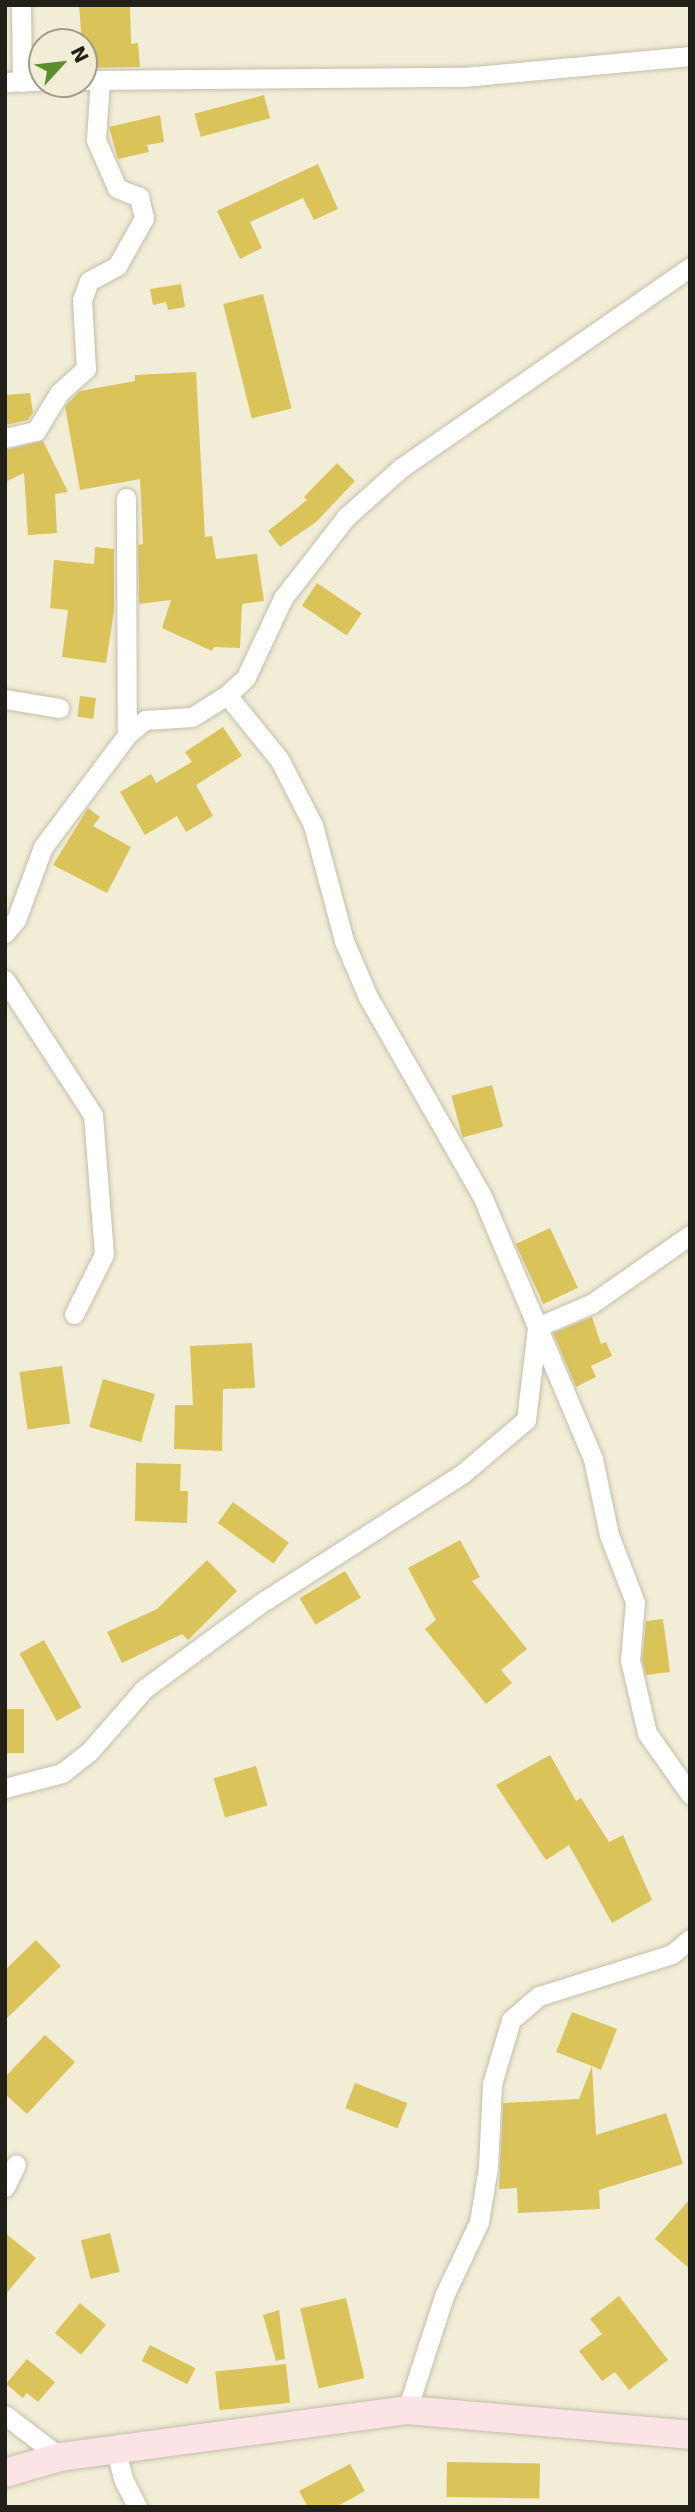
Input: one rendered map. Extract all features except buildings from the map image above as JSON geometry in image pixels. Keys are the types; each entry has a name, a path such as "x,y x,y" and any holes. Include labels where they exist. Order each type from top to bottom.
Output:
{"street":[{"path":"14,82 21,5"},
{"path":"98,80 464,77 690,56"},
{"path":"5,438 36,431 59,393 86,369 82,300 89,281 117,266 144,218 139,197 117,188 96,140 93,98"},
{"path":"5,933 16,920 43,847 127,735 145,720 192,717 227,695 246,677 283,598 346,517 401,468 690,267"},
{"path":"126,498 127,735"},
{"path":"227,695 279,759 313,825 344,941 368,997 482,1196 593,1459 609,1535 635,1602 630,1660 647,1733 690,1794"},
{"path":"5,699 59,708"},
{"path":"5,980 93,1115 104,1254 74,1314"},
{"path":"537,1327 591,1304 690,1235"},
{"path":"5,1788 62,1773 89,1752 144,1689 264,1601 462,1474 526,1420 537,1327"},
{"path":"407,2410 444,2296 479,2222 488,2167 492,2084 511,2020 539,1996 671,1954 690,1939"},
{"path":"5,2187 16,2164"},
{"path":"5,2473 60,2457 115,2448 407,2410 690,2435"},
{"path":"5,2415 60,2457"},
{"path":"115,2448 124,2481 137,2507"}]}
